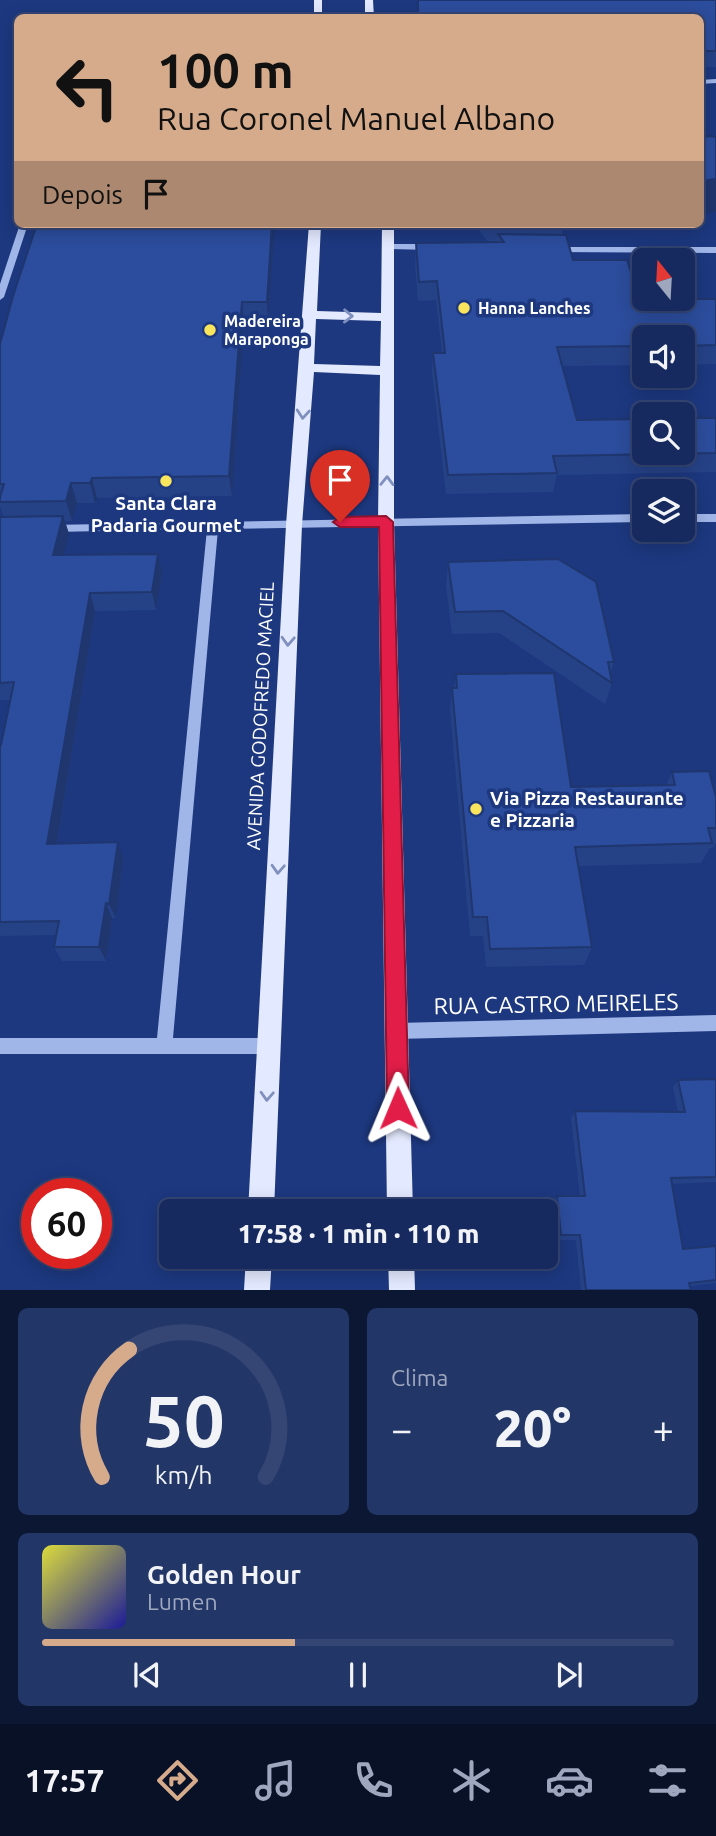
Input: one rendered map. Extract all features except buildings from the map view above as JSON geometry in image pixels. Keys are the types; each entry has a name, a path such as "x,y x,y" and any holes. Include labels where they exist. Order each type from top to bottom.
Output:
{"main road":[{"name":"AVENIDA GODOFREDO MACIEL","path":"262,1199 294,525 315,228"},
{"path":"388,228 386,522 400,1199"},
{"path":"309,315 387,317"},
{"path":"307,368 389,371"},
{"path":"257,1290 258,1269"},
{"path":"401,1269 402,1290"}],"street":[{"path":"0,297 23,228"},
{"path":"390,246 444,247"},
{"path":"540,249 716,250"},
{"path":"695,518 716,518"},
{"path":"40,529 632,519"},
{"path":"164,1046 213,526"},
{"name":"RUA CASTRO MEIRELES","path":"396,1031 716,1023"},
{"path":"0,1046 269,1046"}],"place":[{"name":"Hanna Lanches","path":"464,308"},
{"name":"Madereira Maraponga","path":"210,330"},
{"name":"Santa Clara Padaria Gourmet","path":"166,481"},
{"name":"Via Pizza Restaurante e Pizzaria","path":"476,809"}],"route":[{"path":"340,522 386,522 398,1108"}]}
